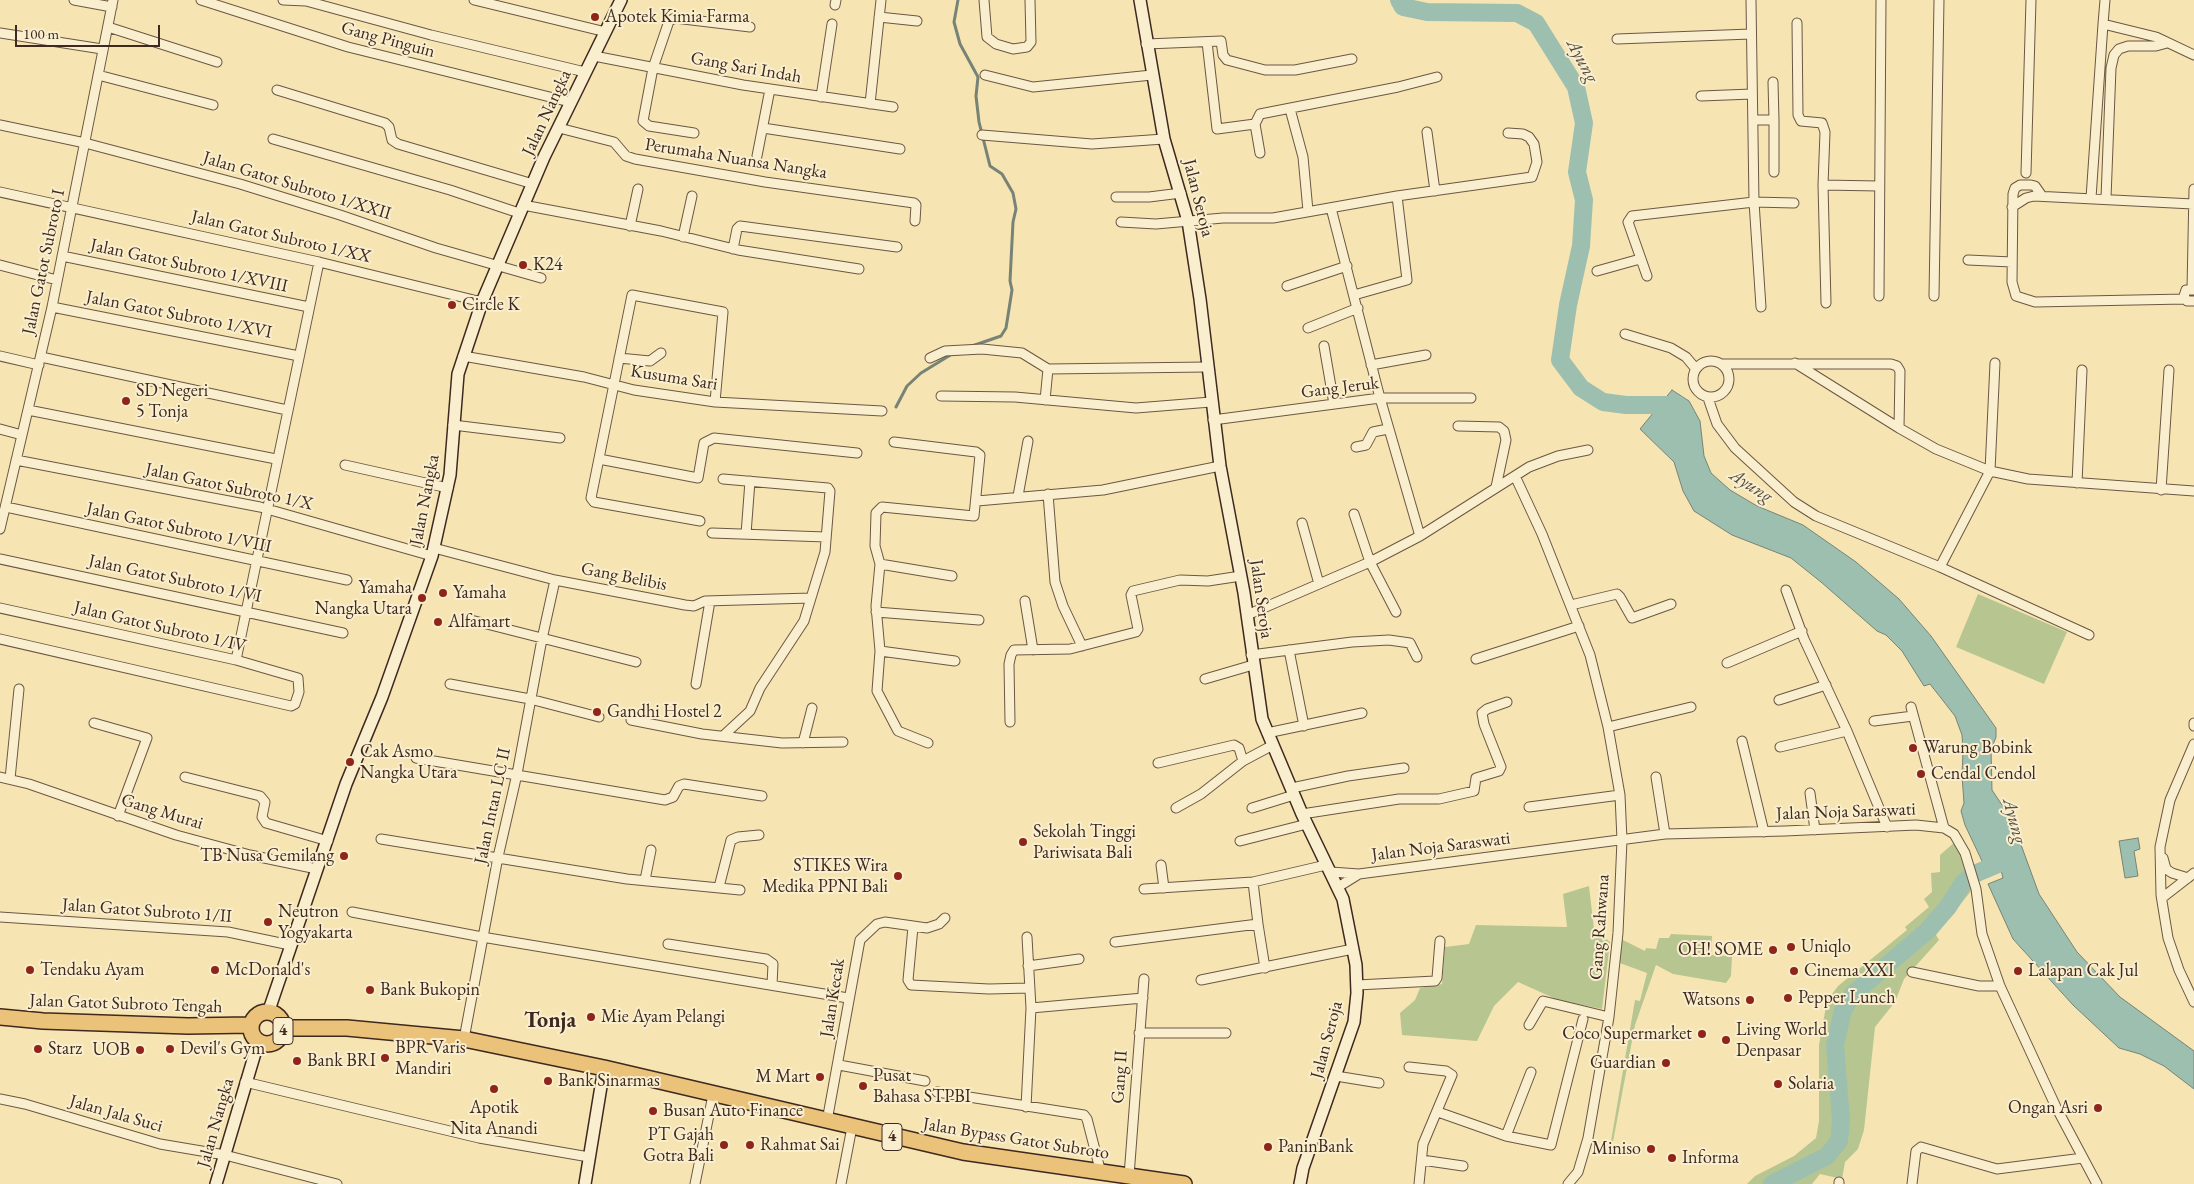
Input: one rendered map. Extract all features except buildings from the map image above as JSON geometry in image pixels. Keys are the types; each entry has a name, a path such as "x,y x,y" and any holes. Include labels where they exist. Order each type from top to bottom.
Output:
{"highway":[{"name":"4","path":"268,1013 279,1017 284,1028 281,1036 273,1043 258,1043 250,1033 250,1025 258,1014 268,1013"},
{"name":"Jalan Gatot Subroto Tengah","path":"0,1017 43,1021 180,1026 250,1025"},
{"name":"Jalan Bypass Gatot Subroto","path":"284,1028 347,1028 464,1039 603,1073 713,1094 827,1121 851,1133 1102,1173 1129,1180 1184,1184"}],"main road":[{"name":"Jalan Nangka","path":"268,1013 346,784 388,679 433,552 448,488 457,383 463,356 482,302 521,209 570,102 621,0"},
{"name":"Jalan Seroja","path":"1140,0 1146,44 1164,139 1188,221 1220,466 1241,576 1262,719 1305,819 1338,887 1353,949 1357,984 1354,1022 1303,1168 1300,1184"},
{"name":"Jalan Nangka","path":"216,1184 258,1043"},
{"path":"585,1184 603,1073"}],"street":[{"path":"74,0 112,4"},
{"name":"Gang Pinguin","path":"201,0 348,47 570,102"},
{"path":"282,0 306,1 431,35 585,72"},
{"path":"474,0 606,32"},
{"path":"870,104 881,0"},
{"path":"984,0 987,38 996,44 1013,49 1027,47 1031,42 1030,0"},
{"path":"1751,0 1754,202 1761,308"},
{"path":"1878,296 1881,0"},
{"path":"1934,296 1939,0"},
{"path":"2026,173 2031,0"},
{"path":"2091,198 2105,0"},
{"name":"Jalan Gatot Subroto I","path":"0,529 52,307 112,4"},
{"path":"880,17 917,21"},
{"path":"694,133 649,126 643,121 653,68 669,21 672,18 750,27"},
{"path":"1797,23 1798,115 1801,121 1819,123 1824,126 1823,185 1826,303"},
{"path":"821,96 832,24"},
{"path":"2103,24 2146,34 2194,55"},
{"path":"108,27 218,62"},
{"path":"0,33 102,49"},
{"path":"1617,39 1751,34"},
{"path":"2144,46 2146,34"},
{"path":"1146,44 1221,41 1223,56 1227,60 1265,70 1294,70 1352,59"},
{"path":"1206,42 1217,129 1255,124"},
{"path":"2106,198 2111,68 2114,55 2119,49 2128,46 2167,43"},
{"name":"Gang Sari Indah","path":"594,56 770,89 893,107"},
{"path":"2099,68 2111,68"},
{"path":"98,74 213,105"},
{"path":"985,75 1033,86 1152,75"},
{"path":"1260,153 1255,124 1260,114 1437,77"},
{"path":"1774,82 1774,172"},
{"path":"757,156 770,89"},
{"path":"277,90 385,123 389,127 392,140 398,144 533,184"},
{"path":"1701,96 1752,94"},
{"path":"1290,109 1303,158 1308,211"},
{"path":"1753,120 1774,120"},
{"name":"Jalan Gatot Subroto 1/XXII","path":"0,125 85,143 240,184 340,214 436,248 541,278"},
{"name":"Perumaha Nuansa Nangka","path":"558,128 614,142 626,156 635,159 765,182 916,204 915,221"},
{"path":"763,128 900,149"},
{"path":"1426,132 1436,191"},
{"path":"1121,222 1156,224 1273,218 1397,196 1532,177 1537,162 1534,144 1529,137 1523,134 1508,133"},
{"path":"982,135 1092,144 1164,139"},
{"path":"273,139 521,209 630,226 734,249 860,268"},
{"path":"1823,185 1878,186"},
{"path":"2042,196 2035,186 2020,186 2015,188 2013,194 2012,262 2016,296 2028,301 2189,300"},
{"path":"630,226 638,189"},
{"path":"2189,300 2184,292 2193,289 2194,189"},
{"name":"Jalan Gatot Subroto 1/XX","path":"0,192 319,262 482,302"},
{"path":"1116,197 1149,197 1181,193"},
{"path":"683,237 692,196"},
{"path":"1354,295 1407,280 1397,196"},
{"path":"2012,207 2026,198 2042,196 2193,204"},
{"path":"1647,276 1628,222 1632,216 1754,202 1794,203"},
{"path":"1331,208 1388,429 1420,536"},
{"path":"734,249 737,229 740,226 897,247"},
{"name":"Jalan Gatot Subroto 1/XVIII","path":"62,256 309,307"},
{"path":"1597,272 1640,259"},
{"path":"1968,260 2012,262"},
{"path":"236,660 244,611 319,262"},
{"path":"0,265 57,280"},
{"path":"1286,286 1347,266"},
{"path":"700,521 594,502 591,498 620,358 630,297 633,295 723,311 715,402"},
{"name":"Jalan Gatot Subroto 1/XVI","path":"52,307 299,356"},
{"path":"1308,328 1358,308"},
{"path":"1625,334 1671,348 1686,357 1696,369"},
{"path":"1324,346 1334,404"},
{"path":"930,358 946,352 962,350 1016,352 1027,356 1048,369 1208,367"},
{"path":"620,358 650,360 661,353"},
{"path":"1371,365 1426,355"},
{"path":"0,356 40,361 287,410"},
{"name":"Kusuma Sari","path":"463,356 584,377 634,390 715,402 882,411"},
{"path":"1899,428 1900,379 1897,366 1865,362 1721,364 1708,361 1696,369 1692,378 1695,389 1708,398 1723,434 1757,470 1794,502 1825,520 1940,567 2090,635"},
{"path":"1794,363 1936,450 1990,471 2028,479 2194,491"},
{"path":"1708,398 1718,396 1727,389 1728,373 1721,364"},
{"path":"1940,567 1990,471 1995,364"},
{"path":"1045,400 1048,369"},
{"path":"2077,483 2082,370"},
{"path":"2161,490 2169,370"},
{"path":"941,396 1045,400 1136,408 1211,402"},
{"name":"Gang Jeruk","path":"1214,420 1380,398 1471,398"},
{"path":"28,410 276,459"},
{"path":"453,425 560,438"},
{"path":"1458,426 1499,427 1504,431 1506,440 1496,487"},
{"path":"0,429 22,435"},
{"path":"1356,447 1366,445 1373,432 1388,429"},
{"path":"599,459 698,478 705,442 714,438 857,453"},
{"path":"1018,496 1028,441"},
{"path":"894,442 979,452 977,501 974,516 880,507 876,513 875,538 880,564 876,612 880,651 878,691 882,704 898,731 928,744"},
{"path":"1246,615 1370,562 1420,536 1529,467 1558,456 1588,450"},
{"name":"Jalan Gatot Subroto 1/X","path":"16,460 266,509 433,552"},
{"path":"345,465 448,488"},
{"path":"977,501 1103,490 1220,466"},
{"name":"Gang Rahwana","path":"1515,476 1539,527 1590,655 1608,727 1620,795 1622,840 1618,933 1609,1017 1588,1138 1578,1172 1568,1184"},
{"path":"722,478 829,489 826,537 818,578 804,621 760,688 750,711 723,736"},
{"path":"746,534 750,481"},
{"path":"1048,494 1055,582 1063,606 1082,646"},
{"name":"Jalan Gatot Subroto 1/VIII","path":"3,512 346,580"},
{"path":"1354,514 1370,562 1396,612"},
{"path":"1302,523 1319,584"},
{"path":"712,533 826,537"},
{"name":"Gang Belibis","path":"433,552 555,580 689,606 710,601 810,598"},
{"name":"Jalan Gatot Subroto 1/VI","path":"0,559 343,633"},
{"path":"880,564 952,576"},
{"path":"1010,722 1011,655 1016,649 1052,650 1082,646 1136,632 1138,629 1131,595 1133,591 1180,580 1208,580 1241,576"},
{"name":"Jalan Intan LC II","path":"464,1039 482,937 517,774 555,580"},
{"path":"1786,590 1887,827"},
{"path":"1571,605 1617,594 1632,618 1671,604"},
{"path":"696,684 710,601"},
{"path":"1025,601 1033,650"},
{"name":"Jalan Gatot Subroto 1/IV","path":"0,608 236,660 298,678 299,692 295,704 291,706 0,639"},
{"path":"876,612 979,620"},
{"path":"467,619 636,662"},
{"path":"1476,659 1579,626"},
{"path":"1727,663 1802,631"},
{"path":"1205,679 1252,660 1289,650 1390,640 1410,643 1417,657"},
{"path":"1289,650 1304,726"},
{"path":"880,651 955,661"},
{"path":"450,684 530,700 599,717"},
{"path":"1779,700 1826,685"},
{"path":"10,779 19,688"},
{"path":"1240,841 1305,819 1399,799 1439,799 1474,791 1476,778 1499,771 1501,767 1484,724 1482,713 1487,709 1507,702"},
{"path":"1608,727 1691,707"},
{"path":"803,743 812,708"},
{"path":"1874,721 1912,712 1944,828 1958,840 1970,868 1976,889 1982,934 2000,986 2056,1107 2097,1184"},
{"path":"1267,733 1362,713"},
{"path":"631,720 723,736 803,743 843,742"},
{"path":"94,723 147,738 118,816"},
{"path":"1780,747 1847,731"},
{"path":"1742,741 1764,832"},
{"path":"2194,744 2170,800 2160,847 2162,898 2168,938 2179,970 2194,1002"},
{"path":"1158,763 1232,745 1239,748 1243,761"},
{"path":"1176,808 1201,794 1243,761 1272,745"},
{"path":"416,758 665,800 673,797 679,786 684,784 762,796"},
{"path":"1252,808 1293,792 1348,776 1404,768"},
{"name":"Gang Murai","path":"0,777 29,784 118,816 250,855 317,869"},
{"path":"185,777 260,796 264,802 262,817 266,823 328,841"},
{"path":"1656,778 1665,834"},
{"path":"1810,793 1815,830"},
{"path":"1529,806 1620,795"},
{"name":"Jalan Noja Saraswati","path":"1144,889 1253,882 1328,868 1359,874 1665,834 1927,825 1944,828"},
{"path":"719,887 731,840 738,836 759,835"},
{"path":"381,839 645,880 740,890"},
{"path":"2160,847 2166,869 2172,873 2191,875"},
{"path":"645,880 651,850"},
{"path":"1161,865 1164,888"},
{"name":"Jalan Noja Saraswati","path":"1338,887 1359,874"},
{"path":"2162,898 2191,875"},
{"path":"1253,882 1265,968"},
{"path":"352,912 482,937 848,998"},
{"name":"Jalan Gatot Subroto 1/II","path":"0,917 228,932 290,945"},
{"name":"Jalan Kecak","path":"827,1121 839,1065 858,943 877,924 884,922 913,927 935,926 945,918"},
{"path":"1115,942 1258,924"},
{"path":"913,927 908,980 911,985 981,989 1029,988"},
{"path":"1026,1107 1031,1008 1027,937"},
{"path":"1357,984 1434,981 1438,978 1440,941"},
{"path":"668,944 766,959 773,964 772,985"},
{"path":"1201,980 1353,949"},
{"path":"1028,966 1079,959"},
{"path":"1912,972 1979,986 2000,986"},
{"name":"Gang II","path":"1129,1180 1144,980"},
{"path":"1031,1008 1143,998"},
{"path":"1528,1024 1543,1002 1609,1017"},
{"path":"1438,1112 1506,1136 1546,1146 1552,1144 1583,1019"},
{"path":"1139,1032 1226,1033"},
{"path":"839,1065 925,1081"},
{"path":"1409,1067 1450,1072 1452,1077 1424,1144 1419,1184"},
{"path":"1506,1136 1531,1072"},
{"path":"1336,1076 1380,1083"},
{"path":"245,1082 479,1138 589,1157"},
{"path":"937,1092 1086,1116 1102,1173"},
{"path":"695,1184 713,1094"},
{"name":"Jalan Jala Suci","path":"0,1099 25,1104 160,1144 225,1156 301,1180 337,1184"},
{"path":"841,1184 851,1133"},
{"path":"1912,1184 1916,1151 1921,1147 1997,1169 2083,1158"},
{"path":"1422,1160 1463,1166"}],"green space":[{"path":"1978,594 2067,632 2044,684 1956,647"},
{"path":"1956,841 1971,891 1936,935 1939,940 1904,979 1895,1002 1875,1027 1864,1130 1858,1149 1845,1162 1842,1179 1820,1174 1812,1184 1747,1184 1755,1176 1794,1156 1816,1138 1819,1121 1819,1045 1827,1001 1838,986 1907,930 1905,927 1929,907 1924,899 1932,892 1931,873 1940,872 1940,855"},
{"path":"1589,886 1594,929 1610,942 1602,1009 1558,1000 1518,982 1494,1006 1477,1041 1402,1035 1400,1013 1415,1000 1420,988 1442,984 1445,947 1469,944 1476,925 1567,927 1563,894"},
{"path":"1671,934 1712,936 1711,955 1732,956 1731,976 1726,983 1673,974 1656,965 1635,1025 1612,1147 1610,1147 1635,1000 1640,1001 1647,973 1617,962 1619,938 1645,951 1646,948 1656,949 1659,938 1669,938"}],"shaded area":[{"path":"1672,390 1689,401 1700,421 1704,456 1711,473 1730,490 1757,506 1803,525 1856,562 1899,599 1931,636 1996,728 1996,737 1991,750 1992,790 2012,820 2039,894 2077,952 2120,997 2194,1051 2194,1089 2164,1066 2140,1054 2119,1048 2073,1005 2013,939 1988,884 2003,878 2001,870 1984,875 1982,861 1965,825 1961,811 1964,803 1962,735 1955,716 1930,684 1924,686 1902,651 1886,635 1877,631 1791,558 1732,535 1694,511 1683,491 1674,462 1640,429"},
{"path":"2138,838 2140,849 2134,851 2138,876 2125,878 2119,841"}],"waterway":[{"path":"958,0 954,22 960,44 978,77 976,96 979,122 990,166 1002,174 1013,193 1016,209 1013,222 1010,281 1012,290 1006,328 1001,336 972,346"},
{"name":"Ayung","path":"1399,0 1403,7 1427,12 1517,13 1536,23 1576,87 1584,123 1577,172 1584,200 1581,246 1568,305 1560,360 1581,388 1603,402 1626,405 1678,405 1682,410"},
{"path":"896,407 907,386 921,373 952,354"},
{"path":"1772,1184 1827,1156 1839,1141 1841,1120 1835,1045 1843,1010 1853,994 1927,931 1948,907 1963,883 1972,875 2003,862"}],"place":[{"name":"Apotek Kimia Farma","path":"595,17"},
{"name":"K24","path":"523,265"},
{"name":"Circle K","path":"452,305"},
{"name":"SD Negeri 5 Tonja","path":"126,401"},
{"name":"Yamaha","path":"443,593"},
{"name":"Yamaha Nangka Utara","path":"422,598"},
{"name":"Alfamart","path":"438,622"},
{"name":"Gandhi Hostel 2","path":"597,712"},
{"name":"Warung Bobink","path":"1913,748"},
{"name":"Cak Asmo Nangka Utara","path":"350,762"},
{"name":"Cendal Cendol","path":"1921,774"},
{"name":"Sekolah Tinggi Pariwisata Bali","path":"1023,842"},
{"name":"TB Nusa Gemilang","path":"344,856"},
{"name":"STIKES Wira Medika PPNI Bali","path":"898,876"},
{"name":"Neutron Yogyakarta","path":"268,922"},
{"name":"Uniqlo","path":"1791,947"},
{"name":"OH! SOME","path":"1773,950"},
{"name":"Tendaku Ayam","path":"30,970"},
{"name":"McDonald's","path":"215,970"},
{"name":"Cinema XXI","path":"1794,971"},
{"name":"Lalapan Cak Jul","path":"2018,971"},
{"name":"Bank Bukopin","path":"370,990"},
{"name":"Pepper Lunch","path":"1788,998"},
{"name":"Watsons","path":"1750,1000"},
{"name":"Mie Ayam Pelangi","path":"591,1017"},
{"name":"Coco Supermarket","path":"1702,1034"},
{"name":"Living World Denpasar","path":"1726,1040"},
{"name":"Starz","path":"38,1049"},
{"name":"Devil's Gym","path":"170,1049"},
{"name":"UOB","path":"140,1050"},
{"name":"BPR Varis Mandiri","path":"385,1058"},
{"name":"Bank BRI","path":"297,1061"},
{"name":"Guardian","path":"1666,1063"},
{"name":"M Mart","path":"820,1077"},
{"name":"Bank Sinarmas","path":"548,1081"},
{"name":"Solaria","path":"1778,1084"},
{"name":"Pusat Bahasa STPBI","path":"863,1086"},
{"name":"Apotik Nita Anandi","path":"494,1089"},
{"name":"Ongan Asri","path":"2098,1108"},
{"name":"Busan Auto Finance","path":"653,1111"},
{"name":"PT Gajah Gotra Bali","path":"724,1145"},
{"name":"Rahmat Sai","path":"750,1145"},
{"name":"PaninBank","path":"1268,1147"},
{"name":"Miniso","path":"1651,1149"},
{"name":"Informa","path":"1672,1158"}],"district":[{"name":"Tonja","path":"550,1021"}]}
